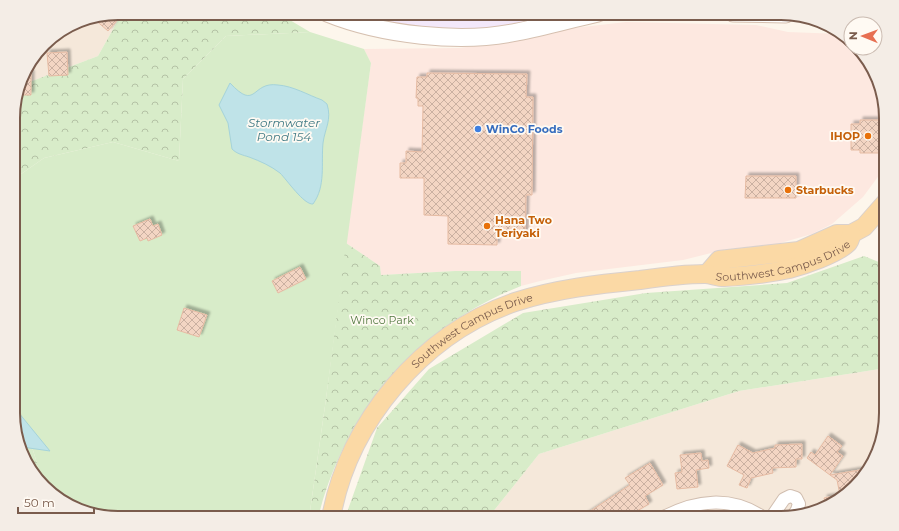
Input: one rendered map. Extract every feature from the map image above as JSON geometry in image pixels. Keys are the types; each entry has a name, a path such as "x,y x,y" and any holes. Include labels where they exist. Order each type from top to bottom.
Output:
{"main road":[{"path":"349,20 398,32 463,37 517,32 568,20"},
{"name":"Southwest Campus Drive","path":"333,511 344,469 355,445 368,421 390,393 409,370 450,336 490,313 515,302 549,294 641,279 707,274 722,277 788,269 821,258 836,251 848,243 851,234 864,226 879,210"}],"street":[{"path":"776,511 784,499 790,496 796,498 799,504 797,509"},
{"path":"676,511 698,503 709,502 732,504 752,511"}],"shaded area":[{"path":"118,20 98,56 27,83 40,58 53,44 69,33 87,25"},
{"path":"367,20 559,20 463,37"},
{"path":"626,22 756,25 788,32 831,34 843,42 843,56 857,56 869,75 874,87 879,112 879,175 863,197 832,224 812,234 777,244 727,249 683,260 576,273 521,286 520,271 455,271 381,275 380,266 346,243 371,63 364,49 459,48 500,43 565,29"},
{"path":"879,369 879,419 876,438 866,462 859,473 841,491 830,498 806,508 787,511 494,511 539,454 739,391"}],"green space":[{"path":"118,20 290,20 310,32 226,36 183,79 179,161 113,142 44,158 20,175 20,118 22,99 27,83 98,56"},
{"path":"310,32 364,49 371,63 310,511 118,511 93,508 81,504 58,491 40,473 32,447 22,430 20,413 20,175 44,158 113,142 179,161 183,79 226,36"},
{"name":"Winco Park","path":"346,243 380,266 381,275 455,271 521,271 521,286 483,304 449,325 418,349 391,377 367,408 347,442 330,478 320,511 310,511"},
{"path":"864,256 879,262 879,369 739,391 539,454 494,511 347,511 377,428 429,369 523,313 646,293 787,283"},
{"path":"23,436 32,447 40,473 27,450"}],"water":[{"name":"Stormwater Pond 154","path":"230,83 245,95 250,95 269,85 278,85 295,89 322,100 327,104 329,115 323,143 320,190 313,204 305,201 277,170 232,149 228,123 219,105"},
{"path":"20,414 50,451 26,448 23,438"}],"building":[{"path":"117,20 108,31 98,22"},
{"path":"67,52 68,75 49,76 47,53"},
{"path":"31,73 31,95 23,95"},
{"name":"WinCo Foods","path":"427,73 527,74 526,97 533,97 532,195 526,195 525,236 497,236 497,245 448,244 448,216 424,215 424,178 400,178 400,163 406,163 406,151 422,152 423,106 418,106 418,98 416,98 417,77 427,77"},
{"name":"IHOP","path":"860,120 879,120 879,153 860,153 860,150 851,150 851,124 860,124"},
{"path":"746,176 796,176 796,198 745,198"},
{"path":"150,219 153,226 158,224 162,235 148,241 147,238 140,241 133,226"},
{"path":"300,267 306,279 278,293 272,281"},
{"path":"184,308 207,315 199,337 177,330"},
{"path":"828,436 842,446 837,452 843,456 830,475 807,458 811,452 815,455"},
{"path":"802,444 802,459 796,459 796,467 772,468 773,473 751,478 747,488 739,485 744,475 727,466 738,445 753,453 775,448 775,445"},
{"path":"701,453 702,461 708,460 709,468 696,470 698,487 677,489 675,473 682,472 680,455"},
{"path":"650,463 663,485 645,496 649,504 637,511 591,511 630,485 625,478"},
{"path":"860,470 859,473 839,492 837,480 830,475"},
{"path":"833,496 825,501 824,498"}],"place":[{"name":"WinCo Foods","path":"478,129"},
{"name":"IHOP","path":"868,136"},
{"name":"Starbucks","path":"788,190"},
{"name":"Hana Two Teriyaki","path":"487,226"}]}
